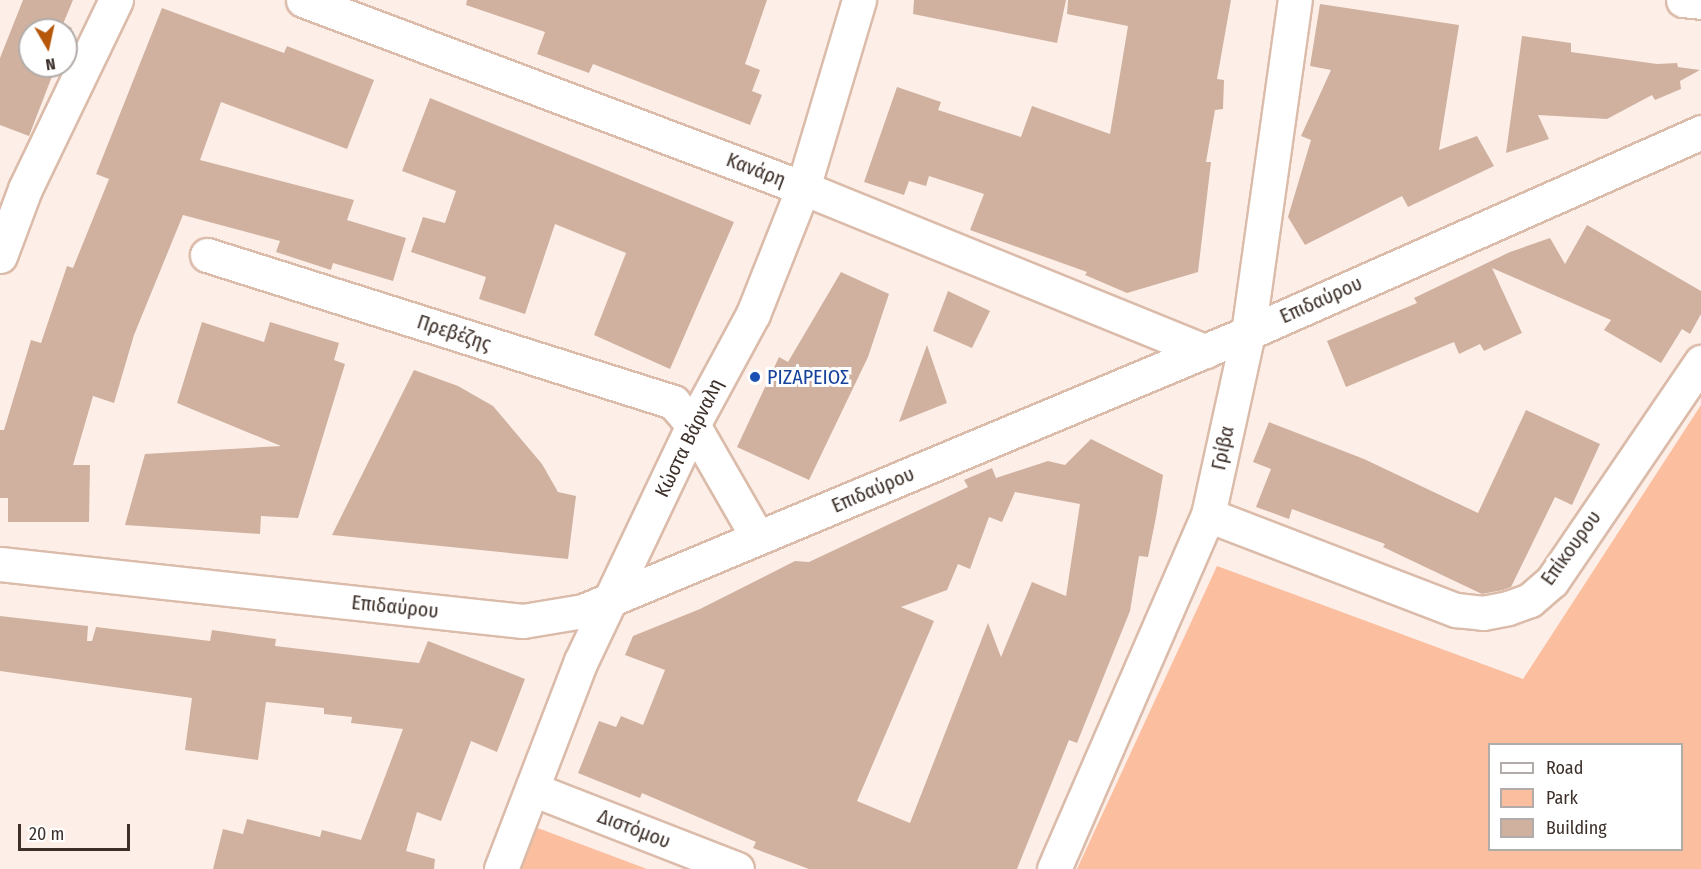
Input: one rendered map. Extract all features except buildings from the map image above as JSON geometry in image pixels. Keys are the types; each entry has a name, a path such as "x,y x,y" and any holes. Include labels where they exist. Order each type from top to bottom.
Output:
{"street":[{"path":"0,256 25,189 117,0"},
{"name":"Κανάρη","path":"303,0 803,188 1205,351"},
{"name":"Κώστα Βάρναλη","path":"501,869 581,661 693,424 753,314 803,188 859,0"},
{"name":"Γρίβα","path":"1054,869 1209,515 1248,333 1295,0"},
{"path":"1683,0 1701,2"},
{"name":"Επιδαύρου","path":"0,564 522,621 573,613 1248,333 1701,132"},
{"name":"Πρεβέζης","path":"207,255 673,402 693,424 758,538"},
{"name":"Επίκουρου","path":"1209,515 1456,610 1483,613 1508,608 1530,600 1552,581 1701,362"},
{"path":"522,621 547,626 561,635 581,661"},
{"name":"Διστόμου","path":"532,789 737,869"}],"green space":[{"path":"1701,405 1701,869 1077,869 1217,566 1523,679"},
{"path":"535,827 647,869 519,869"}],"place":[{"name":"ΡΙΖΑΡΕΙΟΣ","path":"755,377"}]}
